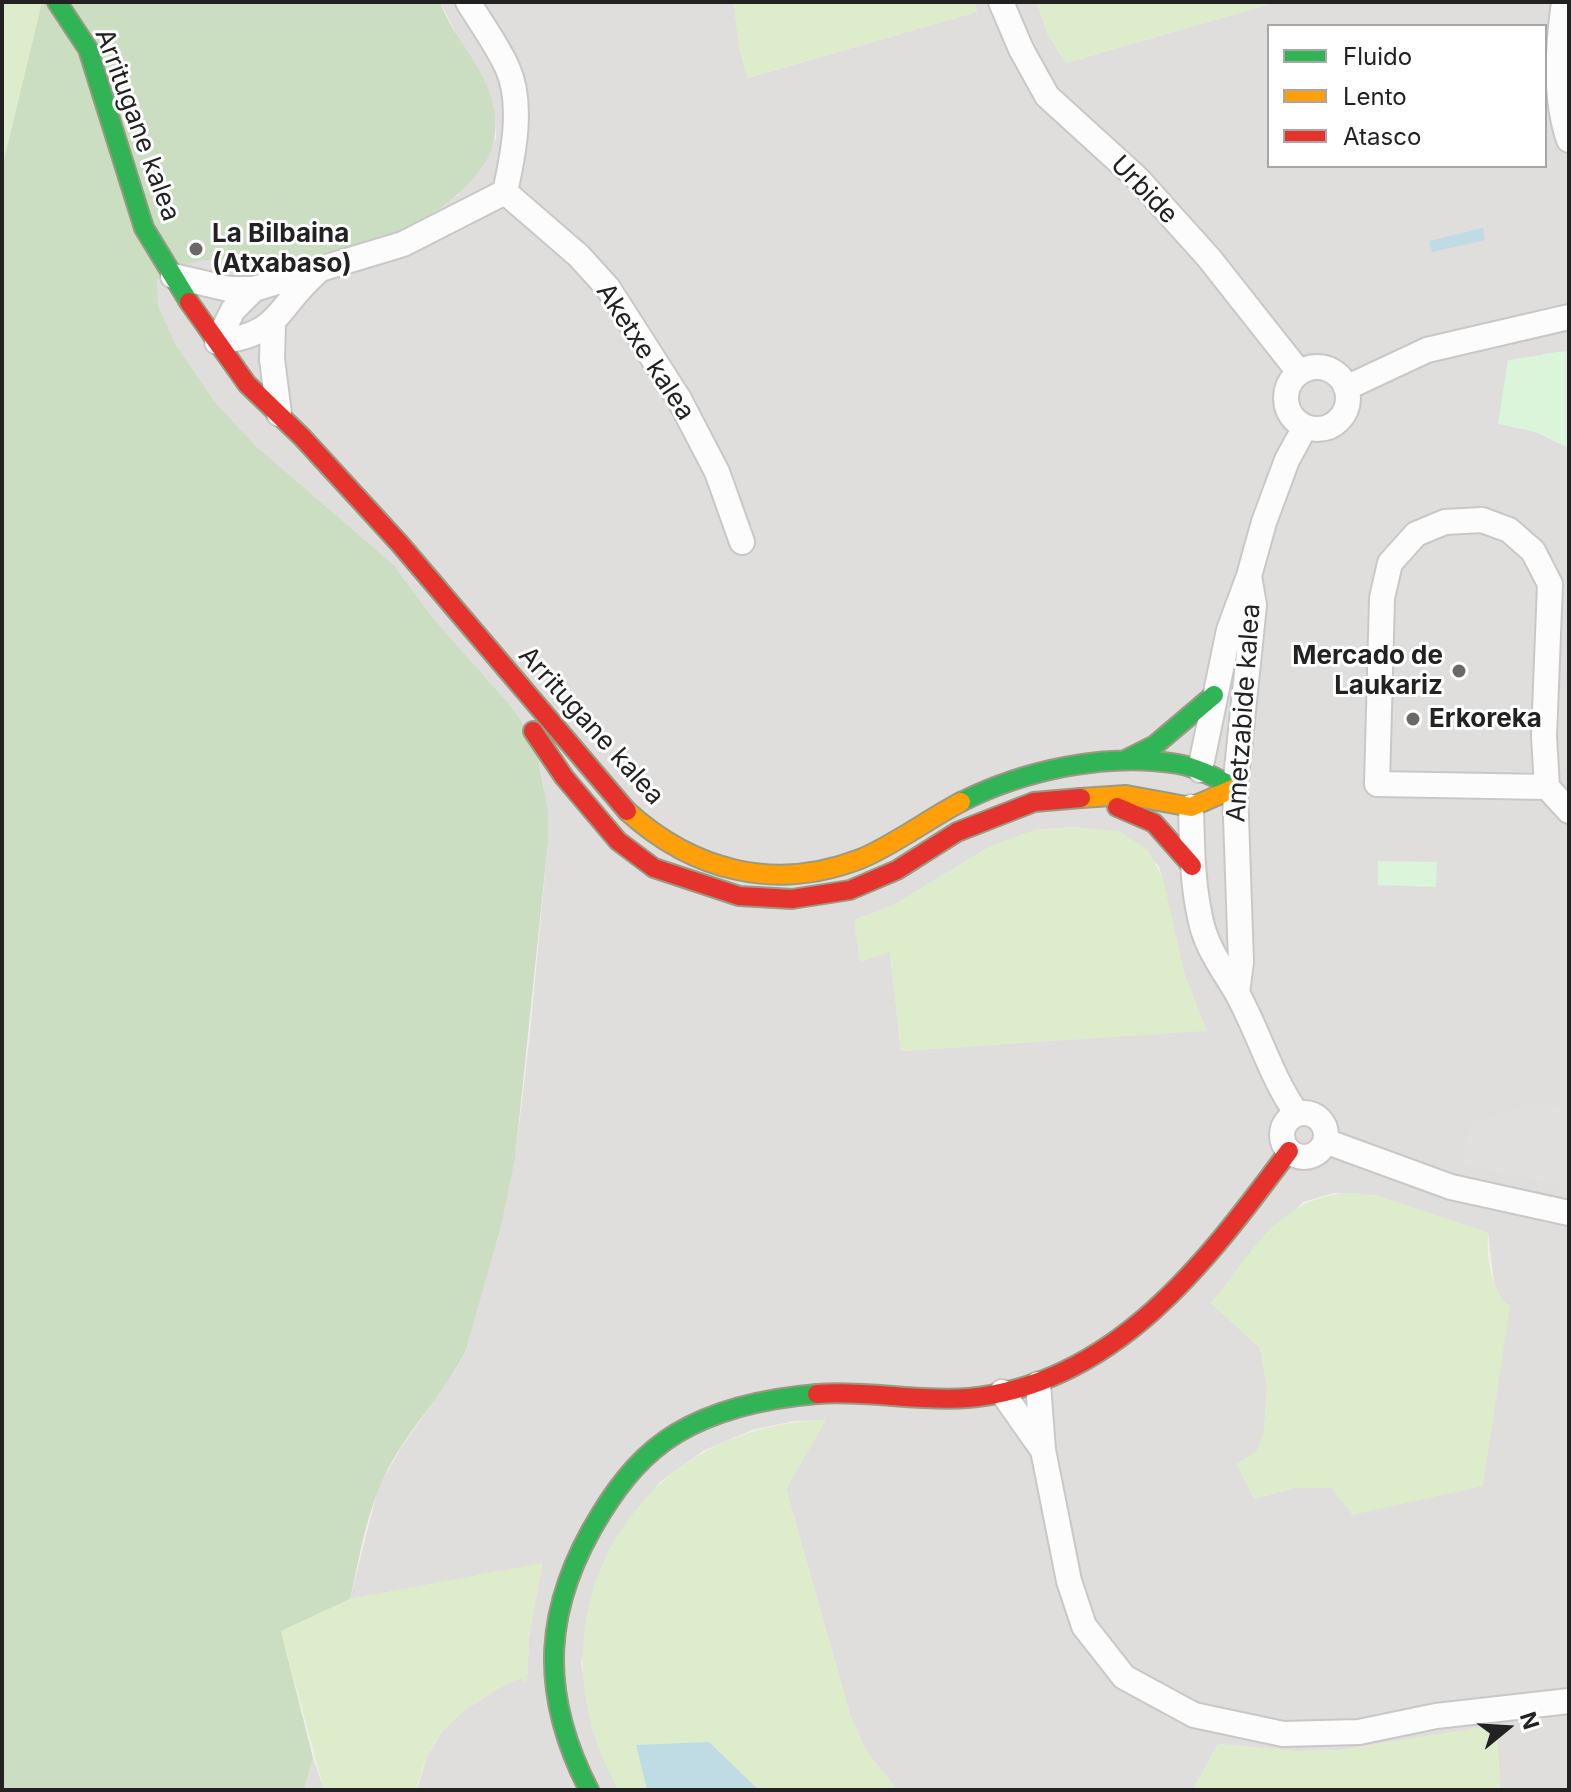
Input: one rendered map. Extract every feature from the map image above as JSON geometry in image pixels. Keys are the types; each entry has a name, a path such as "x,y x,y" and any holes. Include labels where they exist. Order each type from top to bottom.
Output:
{"street":[{"name":"Arritugane kalea","path":"57,2 88,49 144,228 247,384 400,544 629,813 677,850 740,873 803,874 861,859 920,823 1016,780 1124,760"},
{"path":"173,276 229,289 254,289 403,244 505,192 513,142 514,106 509,70 468,2"},
{"name":"Urbide","path":"1001,2 1021,49 1047,96 1147,190 1209,258 1299,372"},
{"path":"1564,2 1558,45 1563,122 1569,140"},
{"name":"Aketxe kalea","path":"505,192 579,256 608,288 698,435 717,472 742,542"},
{"path":"217,342 251,337 273,323 298,288 322,268"},
{"path":"217,342 233,310 254,289"},
{"path":"1346,388 1427,350 1569,317"},
{"path":"273,323 272,359 279,414"},
{"path":"1308,368 1327,368 1346,388 1346,408 1342,417 1325,428 1305,427 1291,415 1286,397 1287,387 1299,372 1308,368"},
{"name":"Ametzabide kalea","path":"1200,770 1229,630 1287,460 1305,427"},
{"path":"1547,787 1377,784 1382,598 1390,563 1416,534 1445,522 1482,520 1509,530 1533,551 1550,584 1551,620 1544,736 1547,787 1569,811"},
{"name":"Ametzabide kalea","path":"1237,993 1241,962 1235,788 1254,605 1249,576"},
{"name":"Arritugane kalea","path":"443,598 564,777 618,841 654,868 693,884 739,896 792,899 850,890 897,870 957,832 1034,802 1126,795 1191,807"},
{"path":"1124,760 1155,745 1214,695"},
{"path":"1124,760 1177,764 1200,770 1235,788"},
{"path":"1191,807 1200,770"},
{"path":"1191,807 1235,788"},
{"path":"1090,798 1154,823 1192,866"},
{"name":"Ametzabide kalea","path":"1191,807 1192,866 1200,920 1218,966 1237,993 1283,1094 1297,1114"},
{"path":"1297,1114 1317,1117 1325,1127 1325,1141 1310,1156 1289,1151 1282,1133 1286,1121 1297,1114"},
{"path":"1325,1141 1451,1187 1569,1213"},
{"path":"589,1790 566,1735 556,1685 556,1630 572,1560 630,1471 660,1445 704,1420 753,1403 806,1394 857,1393 923,1399 1002,1392 1038,1384 1096,1357 1203,1266 1289,1151"},
{"path":"1038,1384 1043,1450 1069,1581 1084,1626 1124,1677 1194,1715 1283,1734 1359,1732 1436,1716 1569,1701"},
{"path":"1002,1392 1043,1450"}],"shaded area":[{"path":"440,2 734,2 739,47 748,78 976,12 975,2 1037,2 1047,33 1066,63 1277,2 1569,2 1569,351 1543,354 1498,423 1536,432 1569,448 1569,1790 1500,1790 1497,1732 1479,1728 1341,1750 1295,1751 1218,1744 1193,1790 897,1790 867,1752 851,1718 786,1489 825,1420 794,1421 752,1430 703,1451 660,1482 618,1535 607,1554 581,1663 592,1729 619,1790 417,1790 427,1756 450,1720 498,1688 522,1677 527,1681 529,1637 542,1564 350,1599 378,1488 466,1350 501,1227 515,1158 548,842 543,781 538,757 509,704 432,617 394,565 257,447 215,402 176,345 158,305 155,288 157,280 184,262 423,219 458,195 496,138 493,104","holes":["1073,827 1121,832 1159,866 1185,976 1206,1030 901,1051 890,951 854,920 892,906 991,846 1036,830","1334,1193 1377,1196 1488,1233 1494,1282 1500,1299 1350,1509 1332,1488 1294,1488 1254,1499 1237,1464 1257,1452 1264,1433 1267,1386 1260,1348 1211,1303 1303,1202"]},
{"path":"1538,1102 1569,1111 1569,1187 1465,1165 1462,1159 1470,1123"},
{"path":"313,1758 324,1790 304,1790"}],"green space":[{"path":"2,2 42,2 2,168"},
{"path":"42,2 440,2 452,28 483,77 495,116 495,136 489,155 471,181 450,201 401,231 374,242 317,256 288,260 196,262 157,280 158,305 176,345 215,402 257,447 394,565 432,617 509,704 526,728 538,757 548,812 548,842 515,1159 501,1227 466,1350 397,1454 381,1484 365,1532 350,1599 281,1631 313,1758 304,1790 2,1790 2,168"},
{"path":"734,2 975,2 977,12 747,78 739,47"},
{"path":"1037,2 1277,2 1066,63 1047,33"},
{"path":"1569,351 1569,448 1536,432 1498,424 1508,360"},
{"path":"1073,827 1121,832 1148,850 1163,879 1185,976 1206,1031 901,1051 890,952 860,962 854,920 892,906 991,846 1036,830"},
{"path":"1378,861 1437,862 1436,887 1378,885"},
{"path":"1356,1193 1377,1196 1488,1233 1489,1262 1494,1283 1510,1306 1483,1486 1352,1515 1332,1488 1293,1488 1254,1499 1236,1464 1257,1451 1264,1433 1267,1386 1260,1348 1211,1303 1256,1245 1288,1214 1307,1203 1329,1196"},
{"path":"826,1420 786,1489 851,1718 867,1752 897,1790 759,1790 709,1742 636,1746 647,1790 619,1790 592,1726 583,1662 590,1600 613,1544 649,1495 698,1456 757,1430"},
{"path":"542,1563 529,1637 527,1681 524,1683 522,1678 485,1696 454,1720 430,1751 417,1790 324,1790 281,1631 350,1599"},
{"path":"1479,1728 1497,1732 1500,1790 1193,1790 1218,1744 1295,1751 1341,1750"}],"water":[{"path":"1483,228 1485,240 1432,252 1429,241"},
{"path":"709,1742 759,1790 647,1790 636,1745"}],"traffic: fast":[{"path":"57,2 88,49 144,228 189,302"},
{"path":"1125,760 1155,745 1214,695"},
{"path":"961,802 1039,773 1067,766 1123,760 1178,764 1235,788"},
{"path":"589,1790 572,1753 561,1718 555,1683 554,1649 568,1581 582,1547 602,1512 635,1468 654,1449 693,1424 745,1406 817,1394"}],"traffic: slow":[{"path":"1081,798 1126,795 1191,807 1235,788"},
{"path":"627,811 652,832 707,861 736,870 797,874 860,859 961,802"}],"traffic: jam":[{"path":"189,302 247,384 302,437 400,544 627,811"},
{"path":"533,731 564,777 618,841 654,868 739,896 792,899 850,890 897,870 957,832 1034,802 1081,798"},
{"path":"1117,807 1154,823 1192,866"},
{"path":"817,1394 968,1398 1021,1388 1069,1369 1113,1343 1190,1274 1289,1151"}],"place":[{"name":"La Bilbaina (Atxabaso)","path":"196,249"},
{"name":"Mercado de Laukariz","path":"1459,671"},
{"name":"Erkoreka","path":"1413,719"}]}
